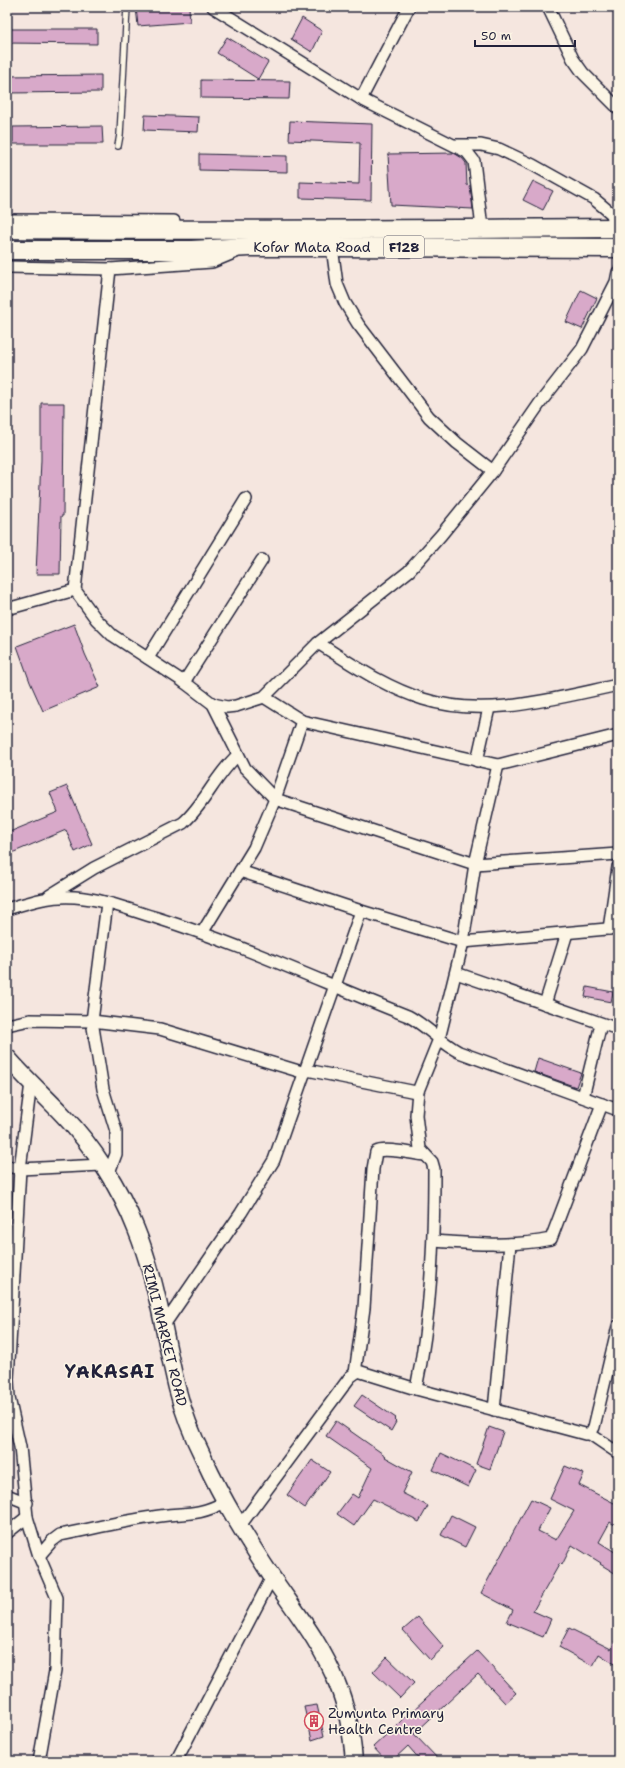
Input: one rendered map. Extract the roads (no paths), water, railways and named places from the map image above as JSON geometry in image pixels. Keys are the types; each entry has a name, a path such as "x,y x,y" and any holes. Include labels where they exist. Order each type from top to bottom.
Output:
{"main road":[{"path":"427,247 428,228"},
{"name":"Kofar Mata Road","path":"7,229 235,230 616,228"},
{"name":"Kofar Mata Road","path":"7,250 191,250 249,247 618,248"}],"street":[{"path":"213,7 360,99 467,152 474,161 482,228"},
{"path":"360,99 409,7"},
{"path":"548,7 573,59 583,73 618,108"},
{"path":"455,145 481,145 498,149 533,165 594,199 612,214 616,228"},
{"path":"7,220 200,221 235,230"},
{"path":"7,267 110,268 212,262 249,247"},
{"path":"332,247 337,284 345,303 358,324 429,417 456,443 493,471"},
{"path":"110,268 75,590 96,619 112,635 184,682 213,704 227,707 236,706 264,697 318,643 409,571 441,535 493,471 540,403 582,349 616,282 618,272"},
{"path":"148,658 246,499"},
{"path":"184,682 262,560"},
{"path":"7,609 75,590"},
{"path":"318,643 369,676 424,699 456,706 489,708 559,697 618,685"},
{"path":"264,697 302,721 498,765 618,735"},
{"path":"213,704 245,768 275,800 475,864 618,854"},
{"path":"477,761 489,708"},
{"path":"202,933 254,848 275,800 302,721"},
{"path":"7,909 48,897 94,868 183,823 192,815 228,764 238,756"},
{"path":"416,1389 422,1358 434,1241 434,1169 432,1162 420,1149 417,1122 418,1091 439,1039 464,942 475,864 498,765"},
{"path":"240,871 361,911 464,942 614,929 618,867"},
{"path":"48,897 75,897 107,903 202,933 336,986 415,1020 421,1023 449,1047 468,1056 618,1110"},
{"path":"7,1166 20,1169 105,1170 116,1154 116,1131 102,1089 92,1021 107,903"},
{"path":"164,1325 241,1213 274,1160 361,911"},
{"path":"545,1004 567,933"},
{"path":"456,973 618,1029"},
{"path":"7,1025 30,1020 92,1021 160,1029 306,1072 416,1092 418,1091"},
{"path":"583,1097 601,1024"},
{"name":"RIMI MARKET ROAD","path":"7,1057 63,1115 105,1170 138,1234 157,1291 177,1389 183,1411 203,1459 239,1527 317,1642 338,1684 349,1726 354,1761"},
{"path":"31,1083 20,1169 8,1378 9,1398 20,1447 27,1503 27,1517 39,1556 56,1598 55,1671 39,1761"},
{"path":"434,1241 510,1244 551,1238 602,1104"},
{"path":"239,1527 355,1373 364,1308 373,1169 376,1152 379,1150 426,1155"},
{"path":"494,1410 510,1244"},
{"path":"590,1434 594,1427 618,1326"},
{"path":"355,1373 358,1371 416,1389 585,1434 590,1434 618,1453"},
{"path":"7,1495 27,1503"},
{"path":"39,1556 52,1541 60,1535 154,1517 193,1514 210,1510 225,1502"},
{"path":"7,1533 27,1517"},
{"path":"176,1761 272,1577"}],"lane":[{"path":"118,146 120,135 127,7"}],"place":[{"name":"Zumunta Primary Health Centre","path":"314,1721"}],"district":[{"name":"YAKASAI","path":"110,1372"}]}
